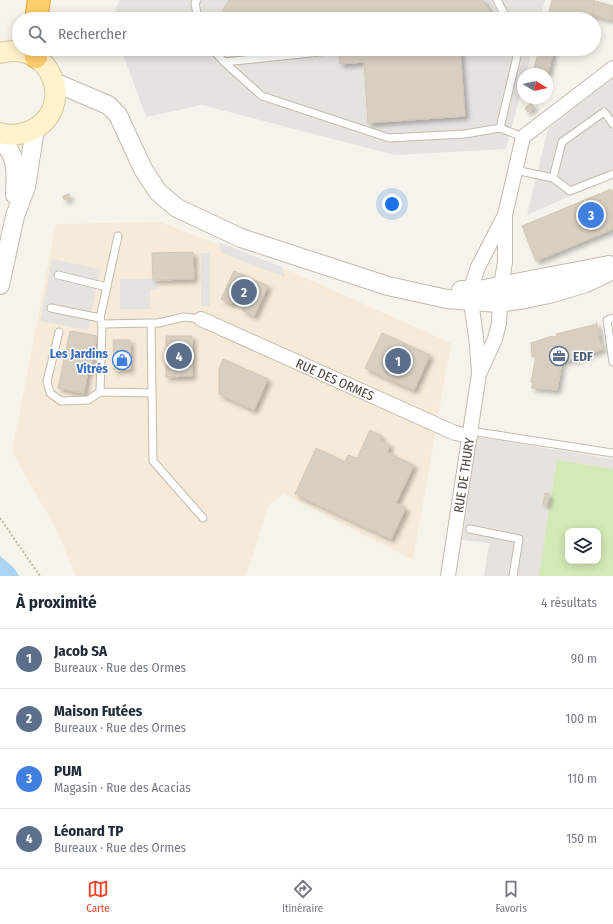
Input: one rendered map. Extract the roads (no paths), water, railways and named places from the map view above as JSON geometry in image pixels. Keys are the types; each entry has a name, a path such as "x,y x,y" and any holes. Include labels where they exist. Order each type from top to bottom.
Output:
{"highway":[{"path":"37,12 39,0"}],"main road":[{"path":"0,133 16,135 26,133 35,129 44,122 50,114 54,104 54,82 50,72 37,56"}],"street":[{"path":"471,295 478,267 505,216 523,136 613,68"},
{"path":"54,82 108,105 118,115 143,169 158,192 177,208 241,238 388,286 447,299 471,295 549,294 586,283 613,270"},
{"path":"54,104 92,98"},
{"path":"0,285 15,216 26,187 35,129"},
{"path":"0,137 9,148 15,163 15,216"},
{"name":"RUE DE THURY","path":"479,374 495,340 499,323 505,262 505,216"},
{"path":"501,294 613,265"},
{"name":"RUE DE THURY","path":"448,576 479,374 471,295"},
{"name":"RUE DES ORMES","path":"201,319 454,433 470,433"}],"lane":[{"path":"197,0 195,3 197,12"},
{"path":"497,0 503,12"},
{"path":"219,56 262,96 389,138 465,134 500,128 523,136"},
{"path":"224,62 282,56"},
{"path":"500,128 517,56"},
{"path":"553,178 562,142 604,112 613,124"},
{"path":"515,170 553,178 570,191 613,174"},
{"path":"100,392 101,321 118,236"},
{"path":"58,276 107,287"},
{"path":"51,308 101,321 158,323 184,317 201,319"},
{"path":"613,318 607,320 613,362"},
{"path":"151,323 152,461 203,518"},
{"path":"59,332 47,380 50,393 61,401 88,400 100,392 152,393"},
{"path":"470,433 613,453"},
{"path":"470,529 519,539 513,576"}],"water":[{"path":"0,556 14,568 19,576 0,576"}],"place":[{"name":"PUM","path":"591,215"},
{"name":"Maison Futées","path":"244,292"},
{"name":"Léonard TP","path":"179,356"},
{"name":"EDF","path":"559,356"},
{"name":"Les Jardins Vitrés","path":"122,360"},
{"name":"Jacob SA","path":"398,361"}]}
